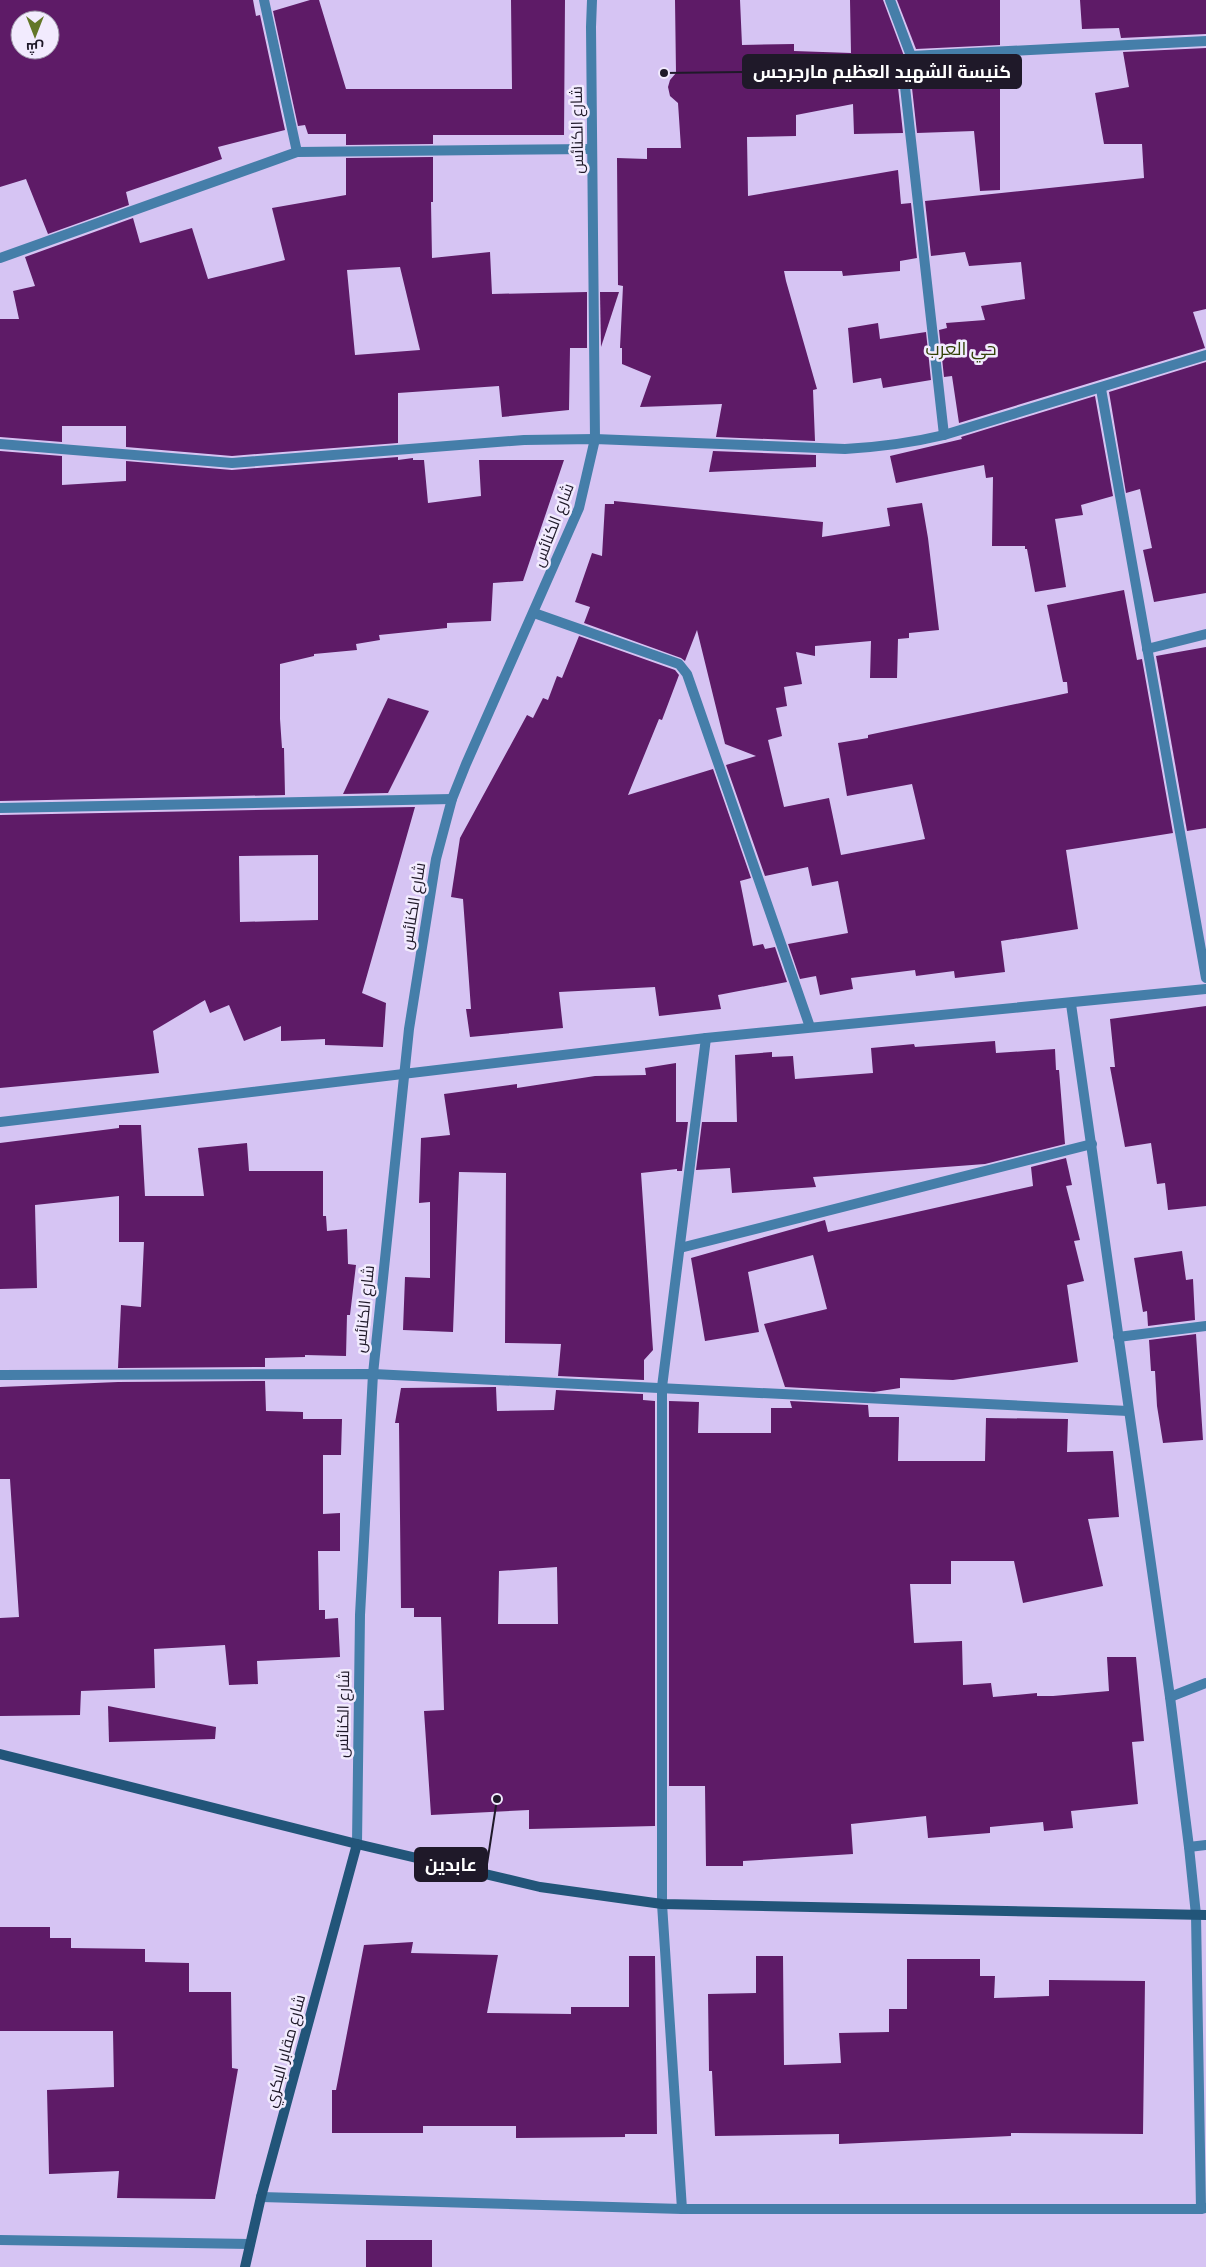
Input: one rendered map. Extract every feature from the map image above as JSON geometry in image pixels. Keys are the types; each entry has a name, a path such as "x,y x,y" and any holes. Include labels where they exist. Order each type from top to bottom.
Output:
{"street":[{"path":"264,0 297,152"},
{"name":"شارع الكنائس","path":"357,1844 360,1615 372,1374 403,1073 436,859 452,799 579,508 595,439 592,0"},
{"path":"890,0 911,56 904,78 944,435"},
{"path":"911,56 1206,40"},
{"path":"0,258 297,152 592,149"},
{"path":"0,444 232,463 473,443 595,439 845,449 904,445 1101,389 1206,355"},
{"path":"1101,389 1206,978"},
{"path":"534,613 679,664 687,674 810,1027"},
{"path":"1147,649 1206,634"},
{"path":"0,808 452,799"},
{"path":"0,1122 706,1038 1072,1004 1206,989"},
{"path":"261,2197 682,2209 1203,2208 1201,1915 1189,1847 1170,1697 1128,1411 1072,1004"},
{"path":"682,2209 662,1904 662,1388 706,1038"},
{"path":"680,1248 1092,1144"},
{"path":"1118,1337 1206,1326"},
{"path":"0,1375 372,1374 1128,1411"},
{"path":"1170,1697 1206,1683"},
{"path":"0,1754 357,1844 540,1887 662,1904 1201,1915"},
{"name":"شارع مقابر البكري","path":"245,2267 261,2197 357,1844"},
{"path":"1189,1847 1206,1845"},
{"path":"0,2240 250,2244"}],"building":[{"path":"0,0 253,0 256,16 260,15 285,130 218,147 222,159 126,192 129,205 48,234 26,179 0,187"},
{"path":"310,0 319,0 346,89 512,89 511,0 565,0 564,135 433,135 433,144 346,145 346,134 308,134 305,125 298,126 273,11"},
{"path":"675,0 740,0 742,45 794,44 794,51 851,53 850,0 883,0 904,56 897,78 903,133 854,134 853,104 796,115 796,136 747,137 748,196 898,170 901,204 911,203 917,258 900,261 900,271 843,276 842,271 784,271 817,389 813,390 815,441 716,437 722,404 640,407 651,376 622,364 622,348 620,348 623,286 618,285 617,158 647,159 647,148 681,148 678,103 670,96 668,87 670,80 676,73"},
{"path":"897,0 1000,0 1000,45 916,49"},
{"path":"1080,0 1206,0 1206,34 1121,38 1119,28 1082,29"},
{"path":"1206,48 1206,309 1193,312 1205,348 959,423 952,376 944,377 939,330 947,328 946,323 985,320 981,306 1025,299 1021,262 969,266 965,252 931,256 925,201 1144,178 1142,144 1104,144 1095,93 1129,87 1123,52"},
{"path":"1000,58 1000,190 980,191 974,131 917,133 911,79 916,63"},
{"path":"433,157 433,202 431,202 432,258 490,252 492,294 587,292 587,348 570,348 569,410 502,417 499,386 398,393 398,443 232,456 126,447 126,426 62,426 62,442 0,437 0,319 19,319 13,291 35,286 25,257 133,218 140,243 192,228 208,279 285,260 272,208 346,195 346,158","holes":["400,267 420,350 355,355 347,270"]},
{"path":"600,292 619,292 601,347"},
{"path":"878,323 880,339 926,332 931,380 883,388 881,378 853,383 848,328"},
{"path":"1206,362 1206,593 1154,602 1143,550 1152,548 1140,489 1126,493 1109,392"},
{"path":"1095,396 1113,496 1081,505 1083,515 1055,519 1066,587 1035,592 1025,546 992,546 993,477 986,478 984,465 896,483 890,456 962,439 961,437"},
{"path":"0,451 62,456 62,485 126,481 126,461 232,470 398,457 398,460 413,458 413,460 424,460 428,503 481,496 479,460 564,460 523,581 493,583 491,621 447,623 447,628 379,635 380,640 356,644 357,650 314,654 314,656 280,664 280,719 282,748 284,748 285,795 0,801"},
{"path":"713,451 816,455 816,467 709,472"},
{"path":"614,501 823,522 822,537 890,526 887,508 922,503 939,630 909,633 909,638 898,639 897,678 870,678 871,641 815,646 815,656 796,652 802,684 784,687 787,706 776,708 782,736 768,740 784,807 829,798 841,855 925,839 912,784 847,796 838,743 1068,693 1067,682 1063,682 1047,605 1124,590 1137,660 1142,659 1173,833 1066,850 1078,929 1001,941 1005,972 955,978 954,971 916,976 915,970 851,978 853,989 820,995 816,976 800,979 788,944 848,933 838,881 812,886 808,867 765,876 726,765 756,756 725,744 697,630 685,661 584,623 590,607 575,602 592,553 602,556 605,504 614,504"},
{"path":"579,636 675,670 679,675 662,720 659,719 628,795 713,769 751,878 740,881 753,946 763,944 765,949 775,947 787,982 718,995 721,1009 659,1016 655,987 559,992 563,1028 470,1037 466,1009 471,1009 463,899 451,897 460,838 527,715 533,718 543,698 548,700 557,676 562,678"},
{"path":"1206,647 1206,828 1187,831 1156,656"},
{"path":"388,698 429,711 388,793 343,794"},
{"path":"415,807 362,993 386,1003 383,1047 325,1045 325,1039 281,1041 281,1026 244,1041 229,1005 210,1013 205,1000 153,1031 159,1073 0,1088 0,815","holes":["318,855 318,920 240,922 239,856"]},
{"path":"1206,1006 1206,1206 1168,1210 1165,1183 1157,1184 1151,1143 1125,1147 1110,1067 1115,1067 1110,1019"},
{"path":"995,1041 996,1053 1055,1049 1056,1070 1059,1070 1065,1144 985,1164 813,1177 816,1187 732,1193 730,1168 696,1170 702,1122 737,1122 735,1055 772,1052 772,1057 793,1056 795,1079 873,1073 871,1048 914,1044 915,1047"},
{"path":"676,1063 676,1122 688,1122 682,1171 677,1171 677,1169 641,1173 653,1350 644,1360 644,1380 558,1376 561,1344 505,1343 506,1173 459,1172 453,1332 403,1330 405,1277 430,1278 430,1202 419,1203 421,1138 450,1135 444,1094 517,1084 517,1088 595,1076 646,1075 645,1068"},
{"path":"119,1125 141,1125 145,1196 204,1196 198,1148 247,1143 249,1171 323,1171 323,1216 326,1216 327,1231 347,1229 348,1264 356,1265 350,1315 347,1315 346,1356 305,1355 305,1357 265,1358 265,1367 118,1368 121,1305 141,1307 144,1242 119,1242 119,1196 35,1205 37,1288 0,1289 0,1143 119,1128"},
{"path":"1066,1158 1072,1185 1066,1186 1080,1240 1074,1241 1084,1281 1067,1285 1078,1362 953,1380 900,1378 900,1388 874,1392 785,1387 764,1324 827,1309 813,1255 748,1272 759,1332 705,1341 691,1258 825,1220 828,1232 1033,1186 1031,1167"},
{"path":"1182,1251 1186,1280 1193,1279 1195,1320 1148,1326 1147,1311 1143,1312 1134,1258"},
{"path":"1196,1334 1203,1440 1163,1443 1157,1406 1155,1371 1151,1371 1149,1340"},
{"path":"265,1381 266,1411 303,1412 303,1419 342,1419 341,1455 323,1455 323,1514 340,1513 340,1551 318,1551 319,1610 325,1610 325,1619 338,1618 340,1657 257,1661 258,1684 229,1685 225,1645 154,1649 155,1688 81,1691 80,1715 0,1716 0,1618 19,1617 10,1479 0,1479 0,1387 118,1382"},
{"path":"496,1387 497,1411 554,1410 556,1390 643,1394 643,1400 655,1401 655,1826 529,1829 529,1810 431,1815 424,1711 444,1710 441,1617 414,1617 414,1608 401,1608 399,1423 395,1423 401,1388","holes":["557,1567 558,1624 498,1624 499,1571"]},
{"path":"669,1401 699,1402 698,1433 771,1433 771,1408 792,1408 790,1401 868,1405 869,1417 899,1417 898,1461 985,1461 986,1418 1068,1419 1067,1452 1113,1451 1119,1517 1088,1519 1103,1586 1023,1603 1014,1561 951,1561 951,1584 910,1584 914,1643 962,1641 963,1685 991,1683 993,1697 1037,1693 1037,1696 1053,1696 1109,1691 1107,1657 1136,1657 1144,1741 1132,1742 1138,1804 1071,1811 1073,1828 1044,1831 1043,1822 990,1827 990,1833 928,1838 926,1816 851,1824 853,1854 743,1861 743,1866 706,1866 705,1786 669,1786"},
{"path":"108,1706 216,1727 215,1739 109,1742"},
{"path":"0,1927 50,1927 50,1938 71,1938 71,1948 145,1949 145,1962 189,1963 189,1992 231,1992 232,2068 238,2069 215,2199 117,2198 119,2171 49,2174 47,2090 114,2087 113,2031 0,2031"},
{"path":"413,1942 411,1953 498,1955 487,2013 571,2014 571,2007 629,2007 629,1956 655,1956 657,2134 625,2134 625,2137 516,2138 516,2126 423,2126 423,2133 332,2133 332,2090 336,2090 364,1945"},
{"path":"756,1956 783,1956 784,2065 841,2063 839,2033 889,2032 889,2009 907,2009 907,1959 980,1959 980,1976 995,1976 994,1998 1049,1996 1049,1980 1145,1981 1143,2134 1011,2133 1011,2136 839,2144 839,2134 715,2136 712,2071 709,2071 708,1994 756,1993"},
{"path":"366,2240 432,2240 432,2267 366,2267"}],"place":[{"name":"كنيسة الشهيد العظيم مارجرجس","path":"664,73"},
{"name":"عابدين","path":"497,1799"}],"district":[{"name":"حي العرب","path":"961,348"}]}
